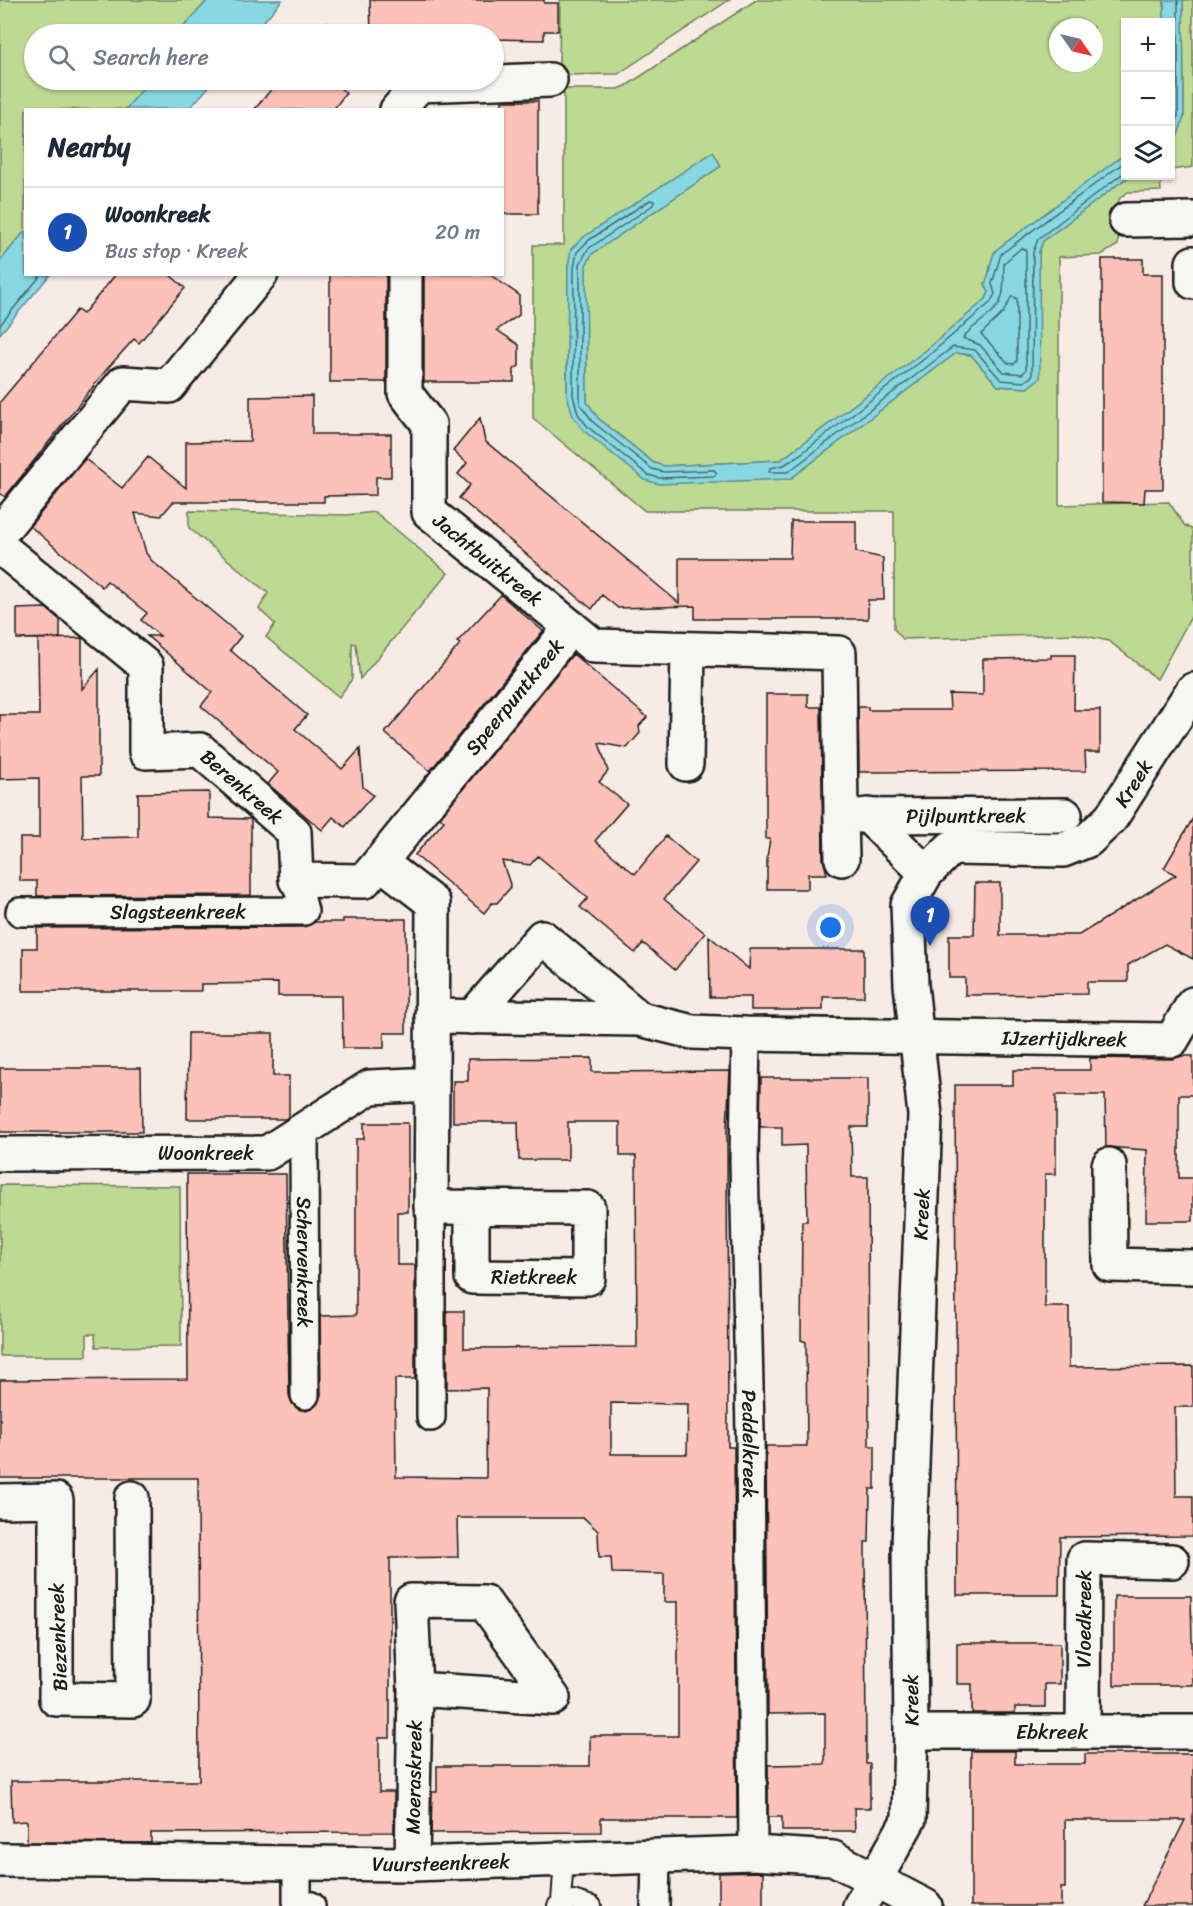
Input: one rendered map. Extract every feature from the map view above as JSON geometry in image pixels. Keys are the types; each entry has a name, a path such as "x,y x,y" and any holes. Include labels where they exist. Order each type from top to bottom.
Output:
{"street":[{"path":"504,82 550,80"},
{"path":"401,107 415,90"},
{"path":"1126,220 1193,219"},
{"path":"1193,263 1193,282"},
{"path":"0,533 123,383 170,386 259,276"},
{"name":"Jachtbuitkreek","path":"405,276 405,393 429,424 429,512 571,627"},
{"name":"Berenkreek","path":"0,547 146,666 146,752 200,750 294,832 296,880"},
{"name":"Speerpuntkreek","path":"380,862 571,627 594,646 839,653 854,815"},
{"path":"686,764 688,650"},
{"name":"Kreek","path":"868,1893 909,1819 911,1732 909,1524 925,1114 915,1036 908,942 908,905 926,873 951,848 1063,850 1088,840 1111,818 1193,690"},
{"path":"842,859 854,815"},
{"name":"Pijlpuntkreek","path":"854,815 1065,815"},
{"name":"Pijlpuntkreek","path":"854,815 926,873"},
{"path":"296,880 364,880 380,862 433,903 431,1417"},
{"name":"Slagsteenkreek","path":"20,912 304,911 296,880"},
{"path":"472,1017 542,937 640,1019"},
{"name":"IJzertijdkreek","path":"915,1036 1172,1040 1193,1004"},
{"path":"432,1016 640,1019 693,1032 915,1036"},
{"name":"Peddelkreek","path":"746,1034 744,1160 750,1432 753,1853"},
{"name":"Woonkreek","path":"0,1154 267,1153 370,1087 432,1084"},
{"name":"Schervenkreek","path":"304,1130 305,1395"},
{"path":"1109,1166 1110,1265 1193,1267"},
{"path":"431,1207 472,1207"},
{"name":"Biezenkreek","path":"0,1501 56,1500 56,1699 133,1700 132,1498"},
{"name":"Vloedkreek","path":"1083,1730 1084,1559 1172,1561"},
{"name":"Moeraskreek","path":"412,1864 415,1689 411,1601 484,1602 554,1698 415,1689"},
{"name":"Ebkreek","path":"911,1732 1083,1730 1193,1732"},
{"name":"Vuursteenkreek","path":"0,1860 182,1864 412,1864 753,1853 833,1858 868,1893 926,1906"},
{"path":"655,1906 656,1856"},
{"path":"297,1863 297,1902 311,1906"}],"lane":[{"path":"564,1859 559,1904 573,1900 592,1906"}],"green space":[{"path":"0,0 208,0 186,24 24,24 24,90 142,90 127,108 24,108 24,232 0,261"},
{"path":"560,0 729,0 618,74 563,75 563,67 559,67"},
{"path":"756,0 1164,0 1164,18 1121,18 1121,157 996,250 985,284 989,292 986,299 925,351 781,460 664,466 654,463 598,418 587,402 586,265 592,254 721,166 713,152 572,249 568,267 567,395 645,480 790,479 956,353 971,355 998,386 1027,388 1039,378 1039,252 1043,241 1124,180 1160,180 1161,191 1128,192 1119,199 1118,245 1101,255 1059,257 1059,505 1169,502 1184,525 1193,530 1193,613 1157,679 1109,641 1076,634 903,639 894,629 894,511 645,511 533,418 533,245 564,245 564,89 618,89 626,86"},
{"path":"1183,0 1193,0 1193,167 1175,169 1175,138 1184,117"},
{"path":"189,511 346,515 375,512 448,573 360,679 356,644 352,643 352,679 339,697 266,637 275,624 259,609 268,593 189,528"},
{"path":"0,1185 180,1186 181,1346 96,1347 95,1334 87,1334 87,1356 0,1356"}],"water":[{"path":"208,0 282,0 262,24 186,24"},
{"path":"1164,0 1183,0 1184,117 1175,138 1175,18 1164,18"},
{"path":"142,90 206,90 190,108 127,108"},
{"path":"713,152 721,166 592,254 586,265 587,402 598,418 654,463 664,466 781,460 925,351 986,299 989,292 985,284 996,250 1121,157 1121,180 1124,180 1043,241 1039,252 1040,378 1027,388 998,386 971,355 956,353 790,479 659,484 645,480 584,431 573,416 567,395 568,267 571,249 585,236"},
{"path":"24,232 24,276 49,276 0,334 0,261"}],"building":[{"path":"370,0 544,0 544,3 558,3 558,31 544,31 544,40 504,39 504,24 371,24"},
{"path":"271,90 342,90 346,93 335,108 256,108"},
{"path":"502,101 538,101 538,214 504,214 504,108 502,108"},
{"path":"1102,259 1143,259 1143,274 1163,274 1163,489 1145,489 1144,503 1102,502"},
{"path":"114,276 171,276 185,288 139,343 134,339 107,369 5,497 0,493 0,402 77,310 83,314"},
{"path":"330,276 386,276 386,382 330,382"},
{"path":"424,276 492,276 519,295 519,315 497,330 519,345 519,366 514,369 514,382 424,382"},
{"path":"312,396 312,434 391,434 391,477 376,477 376,495 324,496 324,502 173,502 161,516 135,513 146,553 151,560 241,636 230,650 307,715 295,729 342,769 360,749 363,787 373,795 345,827 333,817 322,830 268,784 278,772 201,706 212,692 147,636 160,636 141,620 147,613 107,581 102,587 30,526 85,459 122,488 148,457 186,488 186,442 250,441 250,397"},
{"path":"480,418 485,441 679,603 679,558 790,558 791,521 856,521 856,552 883,558 884,600 868,600 868,619 695,619 695,606 618,608 602,595 592,609 459,498 470,485 458,474 467,463 453,451"},
{"path":"501,595 543,631 430,771 385,733 460,644 457,642"},
{"path":"46,608 60,620 60,638 17,639 17,609"},
{"path":"82,638 82,689 99,669 99,776 82,776 83,838 138,837 138,793 209,792 209,818 251,819 251,895 37,896 37,881 20,881 20,838 39,838 39,778 0,779 0,715 39,715 38,639"},
{"path":"573,654 647,717 639,726 640,733 627,748 599,743 608,771 599,782 627,804 595,841 635,874 666,836 696,862 664,899 705,933 675,970 643,943 635,953 580,907 588,898 538,856 530,865 502,861 511,887 497,903 492,903 484,913 415,855 444,821 440,817"},
{"path":"1051,655 1075,655 1074,710 1100,710 1100,752 1085,752 1086,771 859,772 858,707 868,707 868,710 950,710 949,694 983,695 983,659 1051,658"},
{"path":"766,694 808,694 808,707 821,707 823,859 827,874 808,874 808,889 767,889 767,857 770,839 766,839"},
{"path":"1193,818 1193,959 1165,944 1128,965 1128,982 1087,982 1087,994 965,995 965,978 949,978 949,935 974,935 975,883 1000,883 1000,935 1079,935 1176,875 1164,868"},
{"path":"343,919 406,919 406,1033 384,1033 384,1048 343,1048 342,996 278,996 278,983 201,984 201,991 23,991 23,948 37,948 37,928 304,927 314,922 343,922"},
{"path":"709,936 749,969 750,949 864,949 864,997 823,997 823,1010 751,1010 751,997 710,997"},
{"path":"188,1033 273,1033 273,1076 289,1076 289,1117 285,1119 187,1119"},
{"path":"1193,1056 1193,1095 1179,1095 1179,1178 1193,1178 1193,1221 1146,1221 1147,1150 1106,1147 1105,1095 1056,1095 1056,1174 1045,1174 1045,1307 1069,1307 1069,1367 1193,1366 1193,1407 1175,1407 1176,1496 1193,1496 1193,1536 1060,1537 1059,1595 957,1595 955,1085 1013,1085 1013,1070 1090,1070 1090,1058 1172,1059"},
{"path":"592,1058 592,1072 730,1071 727,1127 728,1447 734,1447 737,1818 601,1818 601,1832 431,1833 432,1792 437,1792 437,1766 590,1766 590,1736 678,1736 678,1602 664,1602 664,1574 612,1573 611,1557 599,1557 598,1531 584,1518 457,1518 458,1557 390,1558 390,1738 379,1738 379,1792 394,1792 394,1832 151,1833 151,1843 27,1842 27,1821 12,1822 11,1781 199,1781 198,1478 0,1478 0,1380 188,1379 187,1174 286,1174 289,1395 292,1403 298,1409 306,1411 313,1408 321,1395 320,1316 356,1315 356,1139 364,1139 364,1123 408,1123 408,1212 397,1212 397,1265 415,1265 415,1379 395,1379 396,1477 486,1478 487,1388 447,1389 447,1311 464,1311 464,1348 637,1347 636,1156 620,1156 620,1122 568,1122 568,1160 519,1160 518,1122 453,1122 453,1081 468,1081 468,1059","holes":["611,1403 688,1404 687,1454 611,1454"]},
{"path":"0,1068 141,1068 142,1132 0,1132"},
{"path":"761,1078 868,1078 868,1127 851,1127 852,1177 868,1177 869,1446 875,1446 875,1489 870,1489 869,1542 865,1542 866,1764 870,1764 870,1808 854,1808 855,1831 782,1831 782,1817 768,1817 768,1765 825,1764 825,1713 768,1714 766,1446 807,1446 806,1342 801,1340 802,1221 807,1221 806,1145 782,1146 782,1127 760,1127"},
{"path":"1114,1596 1191,1596 1193,1685 1114,1685"},
{"path":"957,1643 1060,1643 1060,1684 1045,1684 1045,1707 1015,1707 1015,1713 972,1713 972,1684 957,1684"},
{"path":"971,1751 1015,1751 1015,1764 1085,1764 1085,1754 1193,1754 1193,1906 1142,1906 1185,1820 1065,1820 1065,1888 1061,1888 1061,1906 971,1906"},
{"path":"763,1872 763,1906 719,1906 719,1873"}],"place":[{"name":"Woonkreek","path":"930,946"}]}
